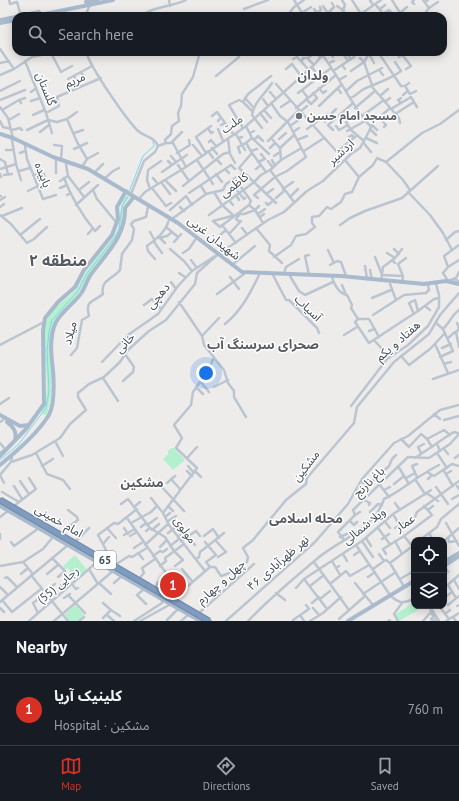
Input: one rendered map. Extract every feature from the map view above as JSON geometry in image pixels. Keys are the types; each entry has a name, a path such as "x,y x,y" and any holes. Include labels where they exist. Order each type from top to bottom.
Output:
{"highway":[{"name":"65","path":"0,499 209,621"},
{"name":"65","path":"0,504 204,621"}],"main road":[{"path":"62,12 98,0"},
{"path":"48,12 92,2 112,0"},
{"path":"0,20 12,18"},
{"path":"0,23 12,21"},
{"name":"شهیدان غربی","path":"0,136 13,139 66,164 86,171 126,192"},
{"name":"شهیدان غربی","path":"13,139 24,146 58,160 82,167 94,173 170,220 195,240 242,272 346,276 369,280 424,284 451,280 459,285"},
{"path":"0,456 29,425 44,404 42,358 44,322 49,312 75,287 84,270 112,235 117,223 117,207 126,192"},
{"path":"0,465 13,455 49,415 52,402 51,344 54,327 57,320 82,293 91,274 105,258 120,235 125,218 125,208 132,196"},
{"name":"شهیدان غربی","path":"138,200 170,220 217,255 234,270 244,274 332,277 390,284 459,285"},
{"path":"38,414 42,415 45,419"},
{"path":"0,415 20,426 29,425"},
{"path":"1,420 11,425 16,432 15,441"},
{"path":"16,432 20,431 20,426"},
{"name":"امام خمینی","path":"0,499 213,621"},
{"name":"امام خمینی","path":"0,504 162,601 171,604 198,620"},
{"path":"24,519 27,514"},
{"path":"447,561 459,553"},
{"path":"447,562 459,556"},
{"path":"352,621 411,584"},
{"path":"169,596 174,593"},
{"path":"174,593 174,599"},
{"path":"348,621 391,596"}],"street":[{"path":"9,0 10,4 17,2 19,12"},
{"path":"169,0 170,6"},
{"path":"148,12 186,0"},
{"path":"244,9 268,0"},
{"path":"294,0 302,12 311,7"},
{"path":"290,12 297,4 304,0"},
{"path":"337,6 344,11 345,5 342,0"},
{"path":"352,0 358,12"},
{"path":"370,0 380,9 381,12"},
{"path":"364,12 381,0"},
{"path":"392,0 399,12"},
{"path":"414,0 412,2 414,4"},
{"path":"428,0 424,1 429,8"},
{"path":"87,12 92,2"},
{"path":"428,12 429,8 438,2"},
{"path":"323,6 327,12 334,6 332,3"},
{"path":"380,9 385,5"},
{"path":"318,12 321,10 320,7"},
{"path":"403,12 407,7"},
{"path":"0,49 14,69"},
{"path":"0,75 14,69 32,57 37,56"},
{"path":"53,56 61,72 72,66"},
{"path":"87,56 100,78 135,127 139,131 155,139 158,146"},
{"path":"166,143 165,140 171,134 172,126 179,121 178,113 181,106 182,94 193,77 199,56"},
{"path":"216,76 238,56"},
{"path":"302,61 303,58 308,58 311,56"},
{"name":"ملت","path":"138,200 151,189 182,170 212,148 235,135 312,66 320,56"},
{"path":"324,56 346,91 354,108 376,135"},
{"path":"329,63 334,59 332,56"},
{"path":"347,56 349,60"},
{"path":"298,93 332,69 342,66 354,56"},
{"path":"350,71 364,62 368,56"},
{"path":"371,56 374,63"},
{"path":"381,56 401,86 405,86 417,107"},
{"path":"403,56 411,66 406,69"},
{"path":"293,59 297,57 308,69"},
{"path":"360,58 364,62 375,91 399,118 400,123"},
{"path":"309,60 315,71"},
{"path":"0,63 9,61"},
{"name":"گلستان","path":"25,61 46,113 52,133"},
{"path":"350,98 354,97 365,88 384,82 401,71 395,62"},
{"path":"286,69 292,64 301,76"},
{"path":"68,80 92,66"},
{"path":"342,66 345,69"},
{"path":"346,91 357,81 380,69 383,75"},
{"path":"81,72 85,79"},
{"path":"281,160 280,148 270,140 299,110 307,98 336,75"},
{"path":"74,76 81,87"},
{"path":"243,102 245,98 271,76"},
{"path":"339,80 346,76"},
{"name":"مریم","path":"46,113 59,106 58,97 100,78"},
{"path":"0,91 20,81"},
{"path":"405,86 409,82"},
{"path":"252,112 272,83"},
{"path":"276,84 337,152 358,135"},
{"path":"319,106 341,85"},
{"path":"319,88 323,93 326,91"},
{"path":"31,92 36,89"},
{"path":"338,89 341,93"},
{"path":"380,96 388,89"},
{"path":"0,100 25,90"},
{"path":"302,90 311,104 317,98 313,93"},
{"path":"354,108 375,91"},
{"path":"404,95 416,91"},
{"path":"270,92 276,99"},
{"name":"اردشیر","path":"217,255 263,223 284,212 311,188 323,181 360,148 374,122 401,103 410,94"},
{"path":"21,180 13,150 13,139 9,120 1,109 25,98"},
{"path":"31,101 40,98"},
{"path":"245,98 254,108"},
{"path":"362,116 390,98"},
{"path":"401,98 398,100 401,103"},
{"path":"258,198 254,195 275,177 287,171 306,157 288,122 263,99"},
{"path":"19,100 21,104"},
{"path":"262,128 252,115 252,112 243,102 238,100 229,105 234,114 260,146 269,154"},
{"path":"282,107 290,101"},
{"path":"392,116 414,102"},
{"path":"333,130 328,125 352,104"},
{"path":"299,110 307,106"},
{"path":"307,129 327,114 329,116 336,109"},
{"path":"33,114 44,110"},
{"path":"264,110 270,118"},
{"path":"386,162 422,133 440,124 459,110"},
{"path":"27,130 48,120 57,122 66,119 77,112"},
{"path":"212,116 217,112 238,138 245,150"},
{"path":"260,113 267,122"},
{"path":"9,120 19,114"},
{"path":"282,118 286,115"},
{"path":"346,116 348,121 346,122 351,130 364,140 371,152"},
{"path":"218,121 221,117"},
{"path":"371,117 374,122"},
{"path":"322,118 325,122"},
{"path":"379,118 386,125 384,127"},
{"path":"66,119 87,159"},
{"path":"290,126 300,120"},
{"path":"0,121 3,127 11,130 20,128 22,130"},
{"path":"347,131 365,121"},
{"path":"221,125 225,123"},
{"name":"گلستان","path":"40,132 50,125"},
{"path":"336,126 339,130 348,125"},
{"path":"213,132 211,133 209,127 196,137 202,147 213,158"},
{"path":"371,127 377,130"},
{"path":"293,132 299,128"},
{"path":"218,129 223,141"},
{"path":"74,133 83,130"},
{"path":"250,133 254,131"},
{"path":"132,196 144,161 155,152 158,146 171,143 182,132"},
{"path":"279,139 285,134 289,140"},
{"path":"280,148 294,135"},
{"path":"349,137 352,135 354,138"},
{"path":"218,138 222,136"},
{"path":"240,153 238,147 254,138 258,136 263,141"},
{"path":"297,140 307,136"},
{"path":"238,138 242,137"},
{"path":"304,151 324,138"},
{"path":"228,139 231,158 235,162"},
{"path":"177,153 190,145 189,140"},
{"path":"209,142 211,140 216,146"},
{"path":"364,140 377,143"},
{"path":"74,149 87,143"},
{"path":"171,143 186,167"},
{"path":"246,143 266,172"},
{"path":"270,148 275,143"},
{"path":"54,145 62,146 56,173"},
{"path":"193,145 202,156"},
{"name":"پابیده","path":"24,146 30,168 43,199 56,195"},
{"path":"212,148 217,154"},
{"path":"257,149 252,152 239,168 253,183 266,194 275,199 276,203"},
{"path":"6,150 13,150"},
{"path":"273,168 281,160 300,150"},
{"path":"20,153 25,151"},
{"path":"80,155 83,152"},
{"path":"82,167 87,159 98,152"},
{"path":"183,186 224,154 230,152"},
{"path":"274,156 280,152"},
{"path":"256,169 265,158 261,154"},
{"path":"162,172 187,155"},
{"path":"171,156 176,162"},
{"path":"21,157 27,157 32,160"},
{"path":"274,257 291,245 296,236 312,230 315,227 312,223 312,217 319,216 327,207 331,209 341,202 345,194 352,192 358,177 373,165 377,158 386,162 403,180 409,191 430,215 443,233 452,250"},
{"path":"1,159 8,159"},
{"path":"1,159 6,167 6,175 12,174"},
{"path":"161,160 148,170 147,180 151,189 166,206 171,203"},
{"path":"196,160 213,184"},
{"path":"217,160 221,164"},
{"path":"268,160 273,168"},
{"path":"272,160 275,177 294,202"},
{"path":"345,160 358,177"},
{"path":"168,161 172,165"},
{"path":"0,169 16,164"},
{"path":"66,164 68,176 84,197"},
{"path":"94,173 102,164"},
{"path":"178,165 189,182"},
{"path":"189,193 209,180 222,169 231,165 235,169"},
{"path":"340,225 365,211 402,198 438,166"},
{"path":"19,171 30,168"},
{"path":"40,168 45,180"},
{"path":"104,179 119,168"},
{"name":"کاظمی","path":"234,215 214,220 210,215 253,183 256,179 273,168"},
{"path":"222,169 229,173"},
{"path":"158,239 170,220 184,212 206,194 223,190 226,184 243,173"},
{"path":"33,175 42,174"},
{"path":"216,174 222,182"},
{"path":"60,180 68,176"},
{"path":"64,178 76,205 94,230"},
{"path":"153,178 170,194"},
{"path":"165,180 176,191"},
{"path":"79,190 89,182"},
{"path":"269,205 293,182"},
{"path":"60,188 67,185"},
{"path":"76,205 98,185"},
{"path":"28,191 38,186"},
{"path":"200,186 206,194"},
{"path":"233,190 235,188 244,199 245,198"},
{"path":"221,226 249,205 251,201 244,189"},
{"path":"266,194 273,189"},
{"path":"290,197 298,189"},
{"path":"93,190 97,199 117,223"},
{"path":"214,192 222,205 234,215 255,210 259,206 254,204"},
{"path":"67,195 71,193"},
{"path":"236,195 239,200"},
{"path":"170,210 186,196 192,205"},
{"path":"0,200 5,197"},
{"path":"229,200 233,205"},
{"path":"0,207 4,204"},
{"path":"249,205 259,215 263,223"},
{"path":"180,206 184,212"},
{"name":"میلاد","path":"71,355 77,348 82,320 89,316 87,307 89,303 103,294 102,288 104,284 120,270 122,254 132,240 134,229 131,224 134,221 144,219 148,207"},
{"path":"22,208 1,216 27,243 47,227"},
{"path":"259,215 265,210"},
{"path":"259,215 264,214"},
{"path":"229,234 241,221 236,219 239,215"},
{"path":"20,235 40,219"},
{"path":"214,220 226,230 236,243"},
{"path":"88,234 100,226"},
{"path":"166,227 178,237"},
{"path":"242,228 247,234"},
{"path":"256,228 270,245 269,251 282,263"},
{"path":"36,229 40,234"},
{"path":"220,235 226,230"},
{"path":"446,240 450,235 459,231"},
{"path":"33,232 36,237"},
{"path":"150,232 165,243"},
{"path":"157,232 162,253"},
{"path":"154,258 147,250 148,246 172,232"},
{"path":"174,242 181,234"},
{"path":"228,240 232,238"},
{"path":"183,253 189,249 195,240"},
{"path":"448,266 444,256 459,245"},
{"path":"232,265 255,246"},
{"path":"170,249 184,261 192,271"},
{"path":"394,249 399,254"},
{"path":"381,281 384,264 399,254 402,249"},
{"path":"328,250 334,263"},
{"path":"387,253 395,263"},
{"name":"دهچی","path":"102,362 128,334 158,314 176,289 192,271 217,255"},
{"name":"خانی","path":"55,441 60,438 73,421 85,412 86,407 78,397 78,393 89,384 102,378 120,362 125,354 149,331 166,320 195,284 197,273 217,255"},
{"path":"309,256 305,256 309,275"},
{"path":"375,257 382,275"},
{"path":"402,283 403,276 398,264 406,258"},
{"path":"284,274 286,267 299,259"},
{"path":"190,260 197,268"},
{"path":"459,260 448,266 443,273 451,280 459,281"},
{"path":"330,265 341,262 346,276"},
{"path":"365,266 369,280"},
{"path":"369,280 370,270"},
{"path":"451,280 459,272"},
{"path":"179,273 185,278"},
{"path":"216,294 235,282 244,274"},
{"path":"225,324 240,310 250,295 259,275"},
{"name":"آسیاب","path":"273,275 286,300 289,300 319,333"},
{"path":"382,275 403,276"},
{"path":"290,276 299,291 305,296 333,282"},
{"path":"230,277 239,289"},
{"path":"332,277 333,282 343,295 346,295"},
{"path":"171,282 176,289"},
{"path":"342,284 352,305 351,308 358,319"},
{"path":"390,284 396,300"},
{"name":"هفتاد و یکم","path":"351,406 390,357 408,345 428,326 439,307 436,284"},
{"path":"373,315 404,295 426,293 429,290 428,285"},
{"path":"372,298 391,290"},
{"path":"390,357 394,362 429,334 440,314 459,293"},
{"path":"358,319 355,322 357,327 369,344 434,299 439,298"},
{"path":"144,305 152,299 161,309"},
{"path":"414,314 409,309 409,303 414,300 418,311"},
{"path":"179,302 202,336 204,345 224,370 228,383 234,392 234,397 246,417"},
{"path":"425,306 430,310"},
{"path":"444,328 451,321 452,316 459,310"},
{"path":"202,336 219,318"},
{"path":"358,319 370,318 379,337"},
{"path":"0,345 44,322"},
{"path":"436,323 444,328 453,351 440,357"},
{"path":"448,338 459,328 457,323"},
{"path":"344,336 357,327"},
{"path":"369,331 375,329"},
{"path":"456,332 459,347"},
{"path":"401,356 409,365 435,344 445,333"},
{"path":"374,340 382,349"},
{"path":"435,344 448,373"},
{"path":"442,348 450,344"},
{"path":"123,381 133,372 134,367 125,354"},
{"path":"194,472 187,458 176,448 182,438 174,425 191,405 196,387 209,369 214,357"},
{"name":"مشکین","path":"210,567 215,567 221,576 247,562 248,557 243,548 253,540 286,500 306,484 307,478 354,423 357,407 394,362"},
{"path":"444,364 451,362"},
{"path":"433,379 459,370"},
{"path":"102,378 118,402"},
{"path":"214,387 228,380"},
{"path":"200,381 209,392"},
{"path":"196,387 203,394"},
{"path":"0,404 9,398"},
{"name":"نهر ظهرآبادی ۴۶","path":"226,621 315,542 348,504 361,481 394,443 408,436 434,414 447,408 459,405"},
{"path":"434,414 440,419"},
{"path":"444,420 459,416"},
{"path":"427,439 444,430 450,435"},
{"path":"415,458 450,435 456,432 459,434"},
{"path":"401,439 409,447 421,434 432,446"},
{"path":"405,454 408,457 426,459 444,449 459,434"},
{"path":"11,462 36,453 55,441 63,456"},
{"path":"0,443 5,449 0,453"},
{"path":"421,453 418,447 424,444"},
{"path":"437,444 440,452"},
{"path":"187,458 198,447"},
{"path":"444,449 448,454"},
{"path":"36,453 47,474 63,480 70,489"},
{"path":"437,454 447,468"},
{"path":"4,483 0,475 11,462 13,455"},
{"path":"361,481 366,485 369,484 389,466 392,459 396,455"},
{"path":"455,458 459,455"},
{"name":"باغ نارنج","path":"340,537 338,532 355,515 353,510 378,484 408,457"},
{"path":"42,466 53,459"},
{"path":"417,464 412,466 416,478 425,494 428,494 438,501"},
{"path":"428,479 432,475 444,471 452,464 459,466"},
{"path":"248,621 276,593 314,562 344,540 355,535 378,513 384,499 397,494 416,478 439,465"},
{"path":"188,466 201,477"},
{"path":"389,466 393,471"},
{"path":"398,466 409,484"},
{"path":"444,471 453,486 458,487"},
{"path":"446,474 451,471"},
{"path":"187,472 194,472"},
{"path":"163,513 172,499 194,472"},
{"path":"427,472 432,475"},
{"path":"394,484 415,473"},
{"path":"167,483 176,476"},
{"path":"14,506 36,489 29,478"},
{"path":"171,479 180,490"},
{"path":"20,481 29,494"},
{"name":"عمار","path":"394,528 415,517 417,512 424,506 459,481"},
{"path":"378,484 389,497"},
{"path":"444,485 448,489"},
{"path":"14,486 22,499"},
{"path":"161,486 184,511"},
{"path":"384,490 390,487"},
{"path":"436,487 448,504"},
{"name":"ویلا شمالی","path":"296,588 305,579 366,538 393,514 431,490"},
{"path":"2,492 19,502"},
{"path":"452,499 459,495"},
{"name":"مولوی","path":"151,498 163,513 172,530 205,571"},
{"path":"121,504 128,499 151,529 162,535 167,540 170,546 183,560 175,566"},
{"path":"364,500 370,502 368,505"},
{"path":"404,501 407,506"},
{"path":"102,557 106,550 98,535 107,528 127,518 140,502"},
{"path":"395,503 400,510"},
{"path":"348,504 353,510"},
{"path":"370,512 378,504 382,505"},
{"path":"423,537 437,526 441,519 459,504"},
{"path":"131,523 157,506"},
{"path":"165,517 172,512 168,506"},
{"name":"عمار","path":"386,554 382,549 389,543 404,536 432,515 424,506"},
{"path":"428,510 433,506"},
{"path":"0,517 9,510"},
{"path":"60,533 78,520 77,517 68,510"},
{"path":"355,515 360,512"},
{"path":"378,513 386,521 390,528"},
{"path":"393,514 400,526"},
{"path":"115,565 129,556 132,557 138,553 168,522 176,516"},
{"path":"127,518 166,573"},
{"path":"142,527 157,518"},
{"path":"350,521 354,524 357,522"},
{"path":"146,531 159,524"},
{"path":"168,533 180,524"},
{"path":"446,524 458,539 459,546"},
{"path":"11,542 14,546 39,528"},
{"path":"75,542 89,528"},
{"path":"107,528 116,538"},
{"path":"124,528 129,535"},
{"path":"378,528 383,538 389,543"},
{"path":"458,539 449,542 448,538 459,528"},
{"path":"204,536 213,529 219,538"},
{"path":"180,539 187,530"},
{"path":"124,535 129,535 136,531"},
{"path":"170,546 196,531 200,536"},
{"path":"429,532 432,537"},
{"path":"196,559 199,557 200,552 216,541 224,533"},
{"path":"344,540 340,537 349,533"},
{"path":"383,538 390,534"},
{"path":"159,538 162,535"},
{"path":"0,566 23,562 43,549 54,536"},
{"path":"188,536 195,545"},
{"path":"404,536 411,544"},
{"path":"103,544 109,537"},
{"path":"366,538 371,546"},
{"path":"160,547 167,540"},
{"path":"192,542 196,540"},
{"path":"216,541 226,552 218,557"},
{"path":"362,541 373,557"},
{"path":"395,541 402,554"},
{"path":"134,548 143,542"},
{"path":"174,593 194,582 210,567 206,562 216,555 205,542"},
{"path":"160,566 166,561 165,558 184,544"},
{"path":"41,589 12,612 1,601 69,545"},
{"path":"356,545 391,596 398,602 402,603"},
{"path":"390,563 411,547"},
{"path":"139,579 144,573 142,568 154,558 160,550 163,552 167,548"},
{"path":"354,555 360,551"},
{"path":"138,553 143,559"},
{"path":"343,554 348,562"},
{"path":"379,554 384,561 386,560 390,563 404,587"},
{"path":"52,558 64,572 58,577"},
{"name":"رجایی (55)","path":"29,621 97,561"},
{"path":"332,561 340,575"},
{"path":"368,577 384,561"},
{"path":"23,562 41,589 63,614 66,620"},
{"path":"314,562 341,596 349,610"},
{"path":"47,574 58,564"},
{"name":"چهل و چهارم","path":"200,613 254,564"},
{"path":"331,583 346,571 350,576 354,575 369,565"},
{"path":"336,568 340,566"},
{"path":"21,574 28,568"},
{"path":"89,569 99,583 111,594"},
{"path":"182,569 194,582"},
{"path":"54,621 114,571"},
{"path":"339,619 364,595 396,572"},
{"path":"400,578 411,572"},
{"path":"310,586 324,575"},
{"path":"114,583 122,576"},
{"path":"5,578 7,577 17,587"},
{"path":"447,586 458,577"},
{"path":"305,579 327,609"},
{"path":"454,580 459,589"},
{"path":"154,588 158,582"},
{"path":"38,613 33,603 55,584"},
{"path":"72,584 76,589 78,588"},
{"path":"355,584 374,605"},
{"path":"61,585 66,589"},
{"path":"0,587 8,595"},
{"path":"447,588 458,597 448,605"},
{"path":"144,589 137,595 146,604"},
{"path":"312,603 330,591"},
{"path":"447,596 452,592"},
{"path":"276,593 285,600"},
{"path":"64,598 69,594 85,615 79,621"},
{"path":"310,621 327,609 341,596"},
{"path":"398,621 394,614 402,603 411,600"},
{"path":"134,621 162,601 165,606"},
{"path":"103,603 120,616"},
{"path":"140,621 171,604"},
{"path":"293,620 309,609 306,604"},
{"path":"0,608 4,612"},
{"path":"313,608 319,615"},
{"path":"167,620 178,609"},
{"path":"423,621 432,609"},
{"path":"432,609 439,620"},
{"path":"441,609 448,620 459,614"},
{"path":"103,618 111,610"},
{"path":"445,614 450,610"},
{"path":"430,613 434,617 432,620 439,620"},
{"path":"181,621 188,614"},
{"path":"107,615 114,621"},
{"path":"300,615 304,621"},
{"path":"453,617 456,621"}],"green space":[{"path":"126,196 130,197 123,206 124,218 119,234 77,295 54,324 51,396 47,415 44,415 41,413 47,391 47,380 44,333 48,316 77,288 89,268 117,231 120,222 123,200"},
{"path":"171,448 174,448 185,460 173,470 163,459"},
{"path":"75,555 87,570 80,576 77,573 73,577 69,573 70,570 67,568 65,569 63,566"},
{"path":"411,604 411,609 418,610 399,621 395,615"},
{"path":"75,605 85,615 77,621 69,621 65,614"}],"waterway":[{"path":"129,192 143,156 154,146 153,141"},
{"path":"0,460 18,445 46,408 49,391 47,351 52,320 78,291 86,275 115,237 119,229 122,206 128,196"}],"place":[{"name":"مسجد امام حسن","path":"299,116"},
{"name":"کلینیک آریا","path":"173,585"}],"district":[{"name":"ولدان","path":"313,75"},
{"name":"منطقه ۲","path":"58,260"},
{"name":"صحرای سرسنگ آب","path":"263,344"},
{"name":"مشکین","path":"142,482"},
{"name":"محله اسلامی","path":"306,518"}]}
